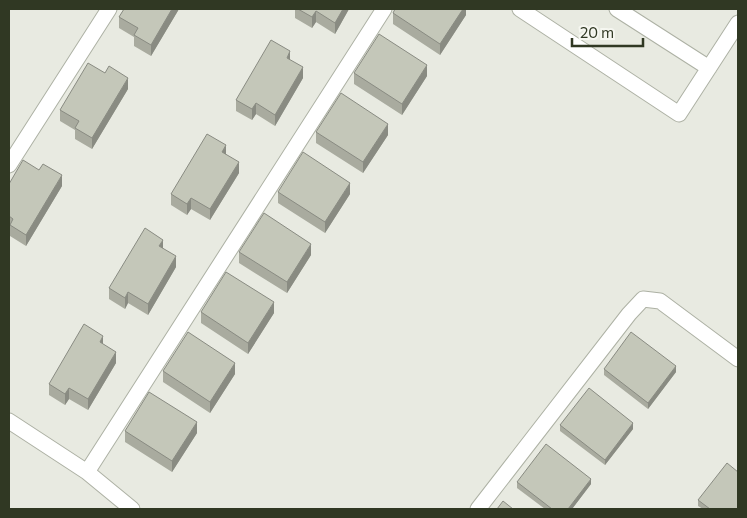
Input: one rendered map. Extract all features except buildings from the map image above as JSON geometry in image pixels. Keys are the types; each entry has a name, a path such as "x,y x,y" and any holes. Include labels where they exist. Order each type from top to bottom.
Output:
{"street":[{"path":"9,165 109,9"},
{"path":"87,472 384,9"},
{"path":"520,9 679,114 738,23"},
{"path":"616,9 709,68"},
{"path":"478,509 629,314 643,300 660,301 738,359"},
{"path":"9,421 87,472 132,509"}]}
